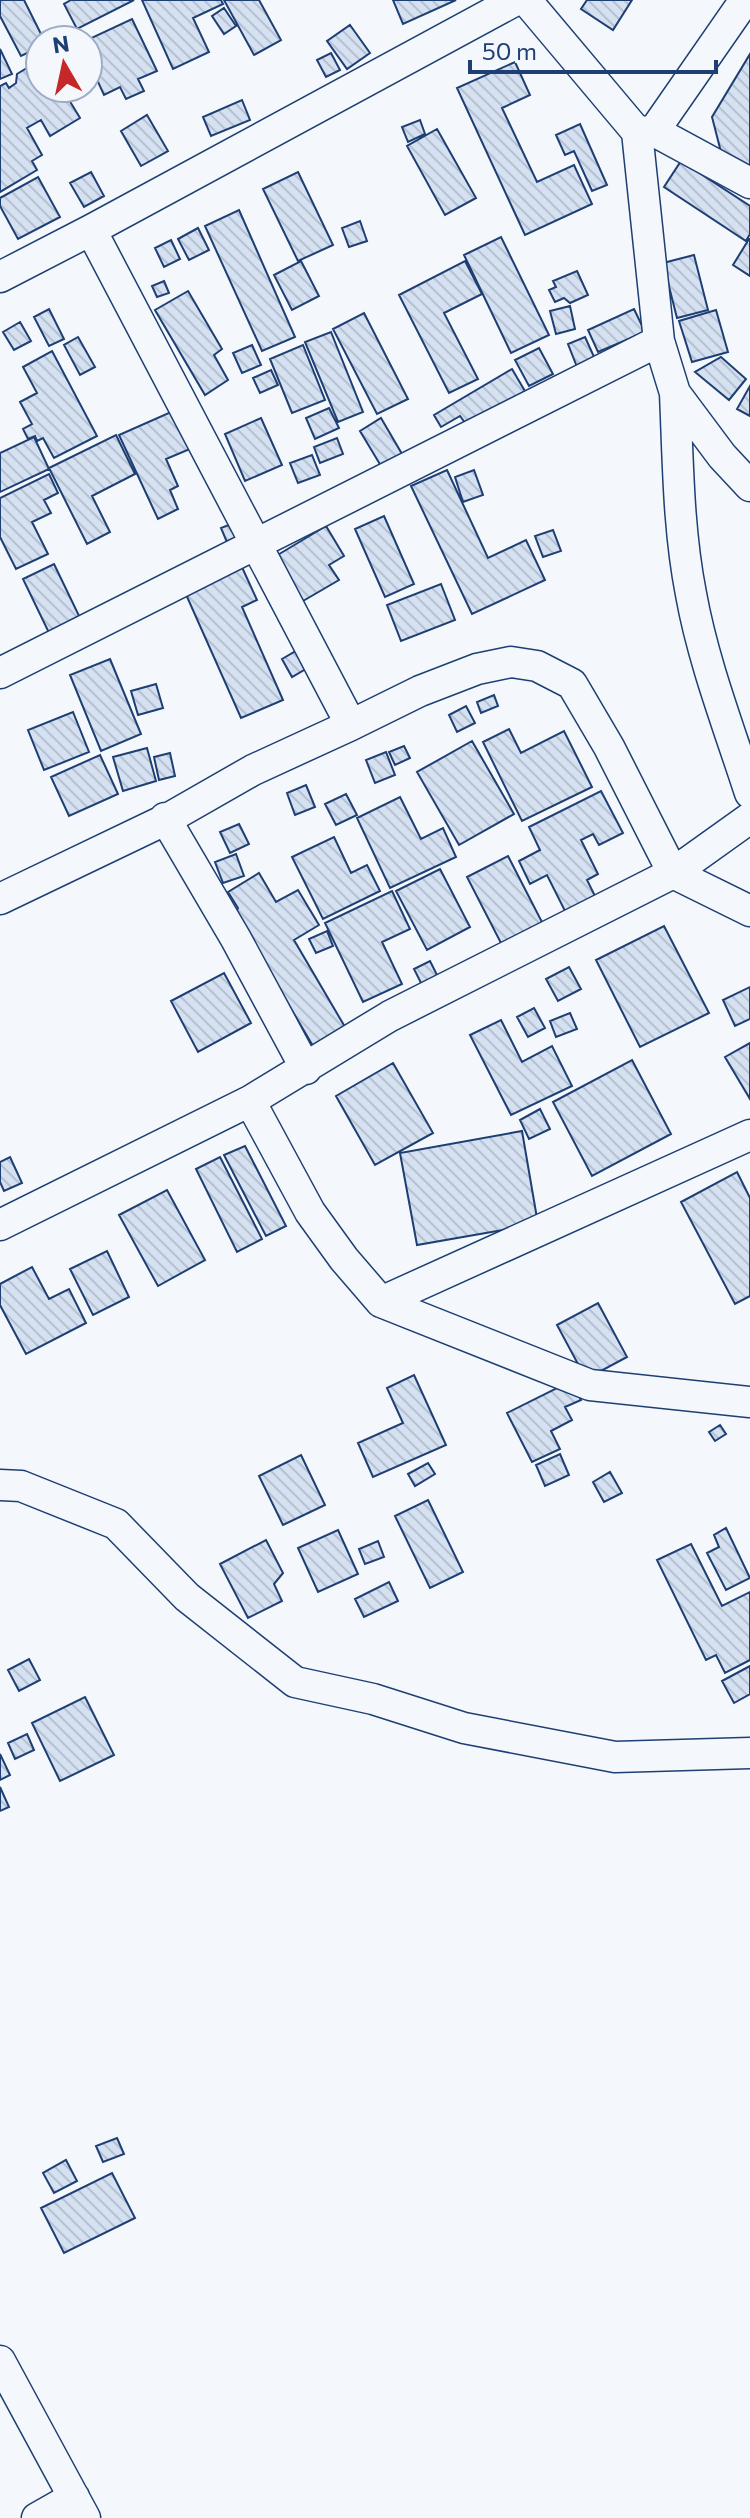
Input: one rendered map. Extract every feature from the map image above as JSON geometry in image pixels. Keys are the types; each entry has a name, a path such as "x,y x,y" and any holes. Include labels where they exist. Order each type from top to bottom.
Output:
{"street":[{"path":"0,277 516,0"},
{"path":"526,0 645,131 750,183"},
{"path":"745,0 645,131 659,341 675,393 682,534 691,596 750,793"},
{"path":"91,230 351,725"},
{"path":"0,673 659,341"},
{"path":"675,393 722,456 750,486"},
{"path":"0,899 169,818 253,770 420,691 477,669 511,662 537,666 572,684 609,747 673,873 750,911"},
{"path":"165,818 236,939 306,1069"},
{"path":"0,1225 250,1101 390,1016 673,873 750,818"},
{"path":"250,1101 310,1212 344,1259 381,1302 590,1385 750,1402"},
{"path":"381,1302 750,1135"},
{"path":"0,1485 21,1486 116,1524 187,1597 295,1682 373,1699 464,1728 615,1757 750,1753"},
{"path":"0,2361 80,2507 37,2518"}],"building":[{"path":"0,0 24,0 36,24 24,24 24,55 21,56 0,16"},
{"path":"71,0 134,0 87,24 74,24 64,4"},
{"path":"142,0 221,0 223,4 193,18 209,52 173,69"},
{"path":"224,0 259,0 281,40 254,55"},
{"path":"393,0 456,0 403,24"},
{"path":"587,0 632,0 613,30 581,9"},
{"path":"224,8 236,26 224,34 212,16"},
{"path":"132,19 157,71 138,79 144,91 126,99 120,87 104,95 104,32"},
{"path":"350,25 370,53 347,69 327,41"},
{"path":"0,49 12,74 0,79"},
{"path":"331,53 340,70 326,77 317,60"},
{"path":"750,54 750,170 721,152 712,117"},
{"path":"515,62 530,95 502,108 537,182 574,165 592,204 525,235 457,88"},
{"path":"24,70 24,104 72,104 80,118 50,136 41,120 27,128 42,155 32,161 37,170 0,192 0,86 6,83 9,88 16,83 17,74"},
{"path":"242,100 250,120 211,136 203,117"},
{"path":"147,115 168,151 141,166 121,131"},
{"path":"420,120 425,134 408,142 402,127"},
{"path":"580,124 607,185 592,191 574,151 565,155 556,135"},
{"path":"437,129 476,198 445,215 407,146"},
{"path":"681,161 750,206 750,234 746,241 664,187"},
{"path":"91,172 104,196 84,207 70,183"},
{"path":"298,172 333,245 298,261 263,189"},
{"path":"38,177 60,217 18,239 0,206 0,198"},
{"path":"239,210 295,337 262,351 205,226"},
{"path":"360,221 367,241 349,247 342,228"},
{"path":"198,228 209,250 189,260 178,239"},
{"path":"501,237 549,335 511,353 464,255"},
{"path":"750,239 750,276 733,265"},
{"path":"171,240 180,259 164,267 155,248"},
{"path":"694,255 708,310 677,318 663,263"},
{"path":"301,261 319,296 292,310 274,275"},
{"path":"465,261 482,294 444,313 478,379 449,393 399,295"},
{"path":"577,271 588,295 570,303 564,298 555,302 549,290 556,287 553,281"},
{"path":"164,281 169,293 157,297 152,286"},
{"path":"188,291 222,349 214,355 228,380 205,395 155,310"},
{"path":"570,306 575,329 556,334 550,311"},
{"path":"49,309 64,339 49,346 34,317"},
{"path":"634,309 645,332 598,352 588,330"},
{"path":"716,310 728,352 692,362 679,321"},
{"path":"364,313 408,399 377,414 333,329"},
{"path":"20,322 31,341 14,350 3,332"},
{"path":"331,332 363,412 338,422 305,342"},
{"path":"78,337 95,367 80,375 64,345"},
{"path":"585,337 595,359 577,367 568,344"},
{"path":"252,345 261,365 242,373 233,353"},
{"path":"303,345 325,400 292,413 270,359"},
{"path":"539,348 553,374 529,386 515,360"},
{"path":"52,351 97,436 54,458 43,438 37,441 35,436 28,439 23,429 32,424 20,402 37,393 23,367"},
{"path":"721,357 746,379 729,400 695,372"},
{"path":"512,369 526,393 468,427 460,416 441,427 434,415"},
{"path":"271,370 278,385 260,393 253,378"},
{"path":"750,386 750,416 737,409"},
{"path":"180,408 197,446 166,459 178,486 170,490 178,509 158,519 119,435"},
{"path":"329,408 339,428 315,439 306,418"},
{"path":"261,418 282,465 245,481 225,434"},
{"path":"381,418 402,454 381,466 360,431"},
{"path":"116,435 135,474 92,496 110,532 87,544 49,468"},
{"path":"34,437 49,469 0,492 0,453"},
{"path":"337,438 343,454 320,463 314,447"},
{"path":"312,455 320,475 298,483 290,463"},
{"path":"447,470 488,558 526,540 545,580 472,614 411,486"},
{"path":"474,470 483,495 463,502 455,477"},
{"path":"49,474 58,493 44,500 51,513 32,522 48,554 16,569 0,537 0,498"},
{"path":"384,516 414,584 385,597 355,529"},
{"path":"236,522 244,541 229,547 221,528"},
{"path":"326,526 344,556 329,565 339,580 303,601 276,556"},
{"path":"553,530 561,551 543,557 535,536"},
{"path":"54,564 82,622 51,637 23,579"},
{"path":"241,565 257,600 242,607 283,700 241,718 184,590"},
{"path":"441,584 455,620 401,641 387,605"},
{"path":"301,648 311,666 292,677 282,659"},
{"path":"110,659 141,734 101,751 70,675"},
{"path":"156,684 163,708 138,715 131,691"},
{"path":"494,695 498,706 481,713 477,702"},
{"path":"466,706 475,723 457,732 449,715"},
{"path":"73,712 89,752 44,770 28,730"},
{"path":"509,729 521,753 564,731 592,787 522,821 483,742"},
{"path":"472,741 514,814 459,845 417,772"},
{"path":"404,746 410,758 395,765 389,752"},
{"path":"147,748 156,781 123,791 113,757"},
{"path":"386,752 395,775 375,783 366,760"},
{"path":"170,753 175,776 159,780 154,757"},
{"path":"100,755 118,794 69,816 51,777"},
{"path":"306,785 315,807 295,815 287,793"},
{"path":"601,791 623,833 599,845 593,834 581,840 598,874 587,880 598,902 568,917 547,875 530,884 519,861 540,850 529,827"},
{"path":"346,794 357,815 336,825 325,804"},
{"path":"400,797 421,839 443,828 456,857 390,888 357,818"},
{"path":"239,824 249,844 230,853 220,832"},
{"path":"334,837 351,873 367,865 380,891 323,919 292,857"},
{"path":"236,854 244,876 223,883 215,862"},
{"path":"508,856 544,926 503,947 467,877"},
{"path":"440,869 470,927 427,950 396,891"},
{"path":"259,873 276,902 298,890 319,925 294,940 345,1027 313,1046 235,914 238,908 228,892"},
{"path":"392,891 410,929 382,942 402,984 363,1002 325,923"},
{"path":"664,926 709,1013 640,1047 596,960"},
{"path":"327,931 333,946 316,953 309,939"},
{"path":"430,961 441,983 425,991 414,969"},
{"path":"569,967 581,989 558,1001 546,979"},
{"path":"224,973 251,1023 198,1052 171,1001"},
{"path":"750,987 750,1019 735,1026 723,1000"},
{"path":"534,1008 545,1028 528,1037 517,1017"},
{"path":"570,1013 577,1029 556,1037 550,1021"},
{"path":"501,1020 522,1062 552,1046 572,1086 511,1115 470,1035"},
{"path":"750,1043 750,1099 725,1057"},
{"path":"632,1060 671,1134 592,1176 553,1102"},
{"path":"393,1063 433,1133 375,1165 336,1096"},
{"path":"540,1109 550,1129 529,1139 520,1120"},
{"path":"522,1131 538,1224 417,1245 400,1153"},
{"path":"245,1146 286,1226 266,1236 224,1155"},
{"path":"10,1157 22,1183 4,1191 0,1182 0,1162"},
{"path":"220,1157 262,1239 237,1252 196,1169"},
{"path":"737,1172 750,1198 750,1296 735,1304 681,1202"},
{"path":"167,1190 205,1260 158,1286 119,1215"},
{"path":"107,1251 129,1297 93,1315 70,1269"},
{"path":"32,1267 49,1299 69,1289 86,1323 26,1354 0,1305 0,1284"},
{"path":"598,1303 627,1357 586,1379 557,1325"},
{"path":"414,1375 446,1445 373,1477 358,1443 403,1423 387,1388"},
{"path":"571,1381 581,1400 565,1407 572,1420 551,1431 560,1449 532,1462 507,1413"},
{"path":"720,1425 726,1434 715,1441 709,1432"},
{"path":"560,1454 569,1475 545,1486 536,1465"},
{"path":"301,1455 325,1505 283,1525 259,1476"},
{"path":"428,1463 435,1474 415,1486 408,1474"},
{"path":"610,1472 622,1493 604,1502 593,1482"},
{"path":"428,1500 463,1572 430,1588 395,1516"},
{"path":"726,1528 750,1578 726,1590 707,1553 719,1547 714,1535"},
{"path":"338,1530 358,1574 318,1592 298,1548"},
{"path":"266,1540 283,1573 274,1584 282,1601 248,1618 220,1564"},
{"path":"378,1541 384,1557 365,1564 359,1549"},
{"path":"691,1544 722,1606 750,1592 750,1660 725,1673 716,1655 706,1660 657,1560"},
{"path":"389,1582 398,1601 364,1617 355,1599"},
{"path":"29,1659 40,1680 19,1691 8,1670"},
{"path":"750,1666 750,1694 734,1703 722,1681"},
{"path":"85,1697 114,1755 60,1781 32,1723"},
{"path":"27,1734 34,1750 15,1759 8,1743"},
{"path":"0,1754 10,1775 0,1780"},
{"path":"0,1787 9,1807 0,1811"},
{"path":"117,2138 124,2154 103,2162 96,2146"},
{"path":"66,2160 77,2181 54,2193 43,2173"},
{"path":"112,2173 135,2218 64,2253 41,2208"}]}
